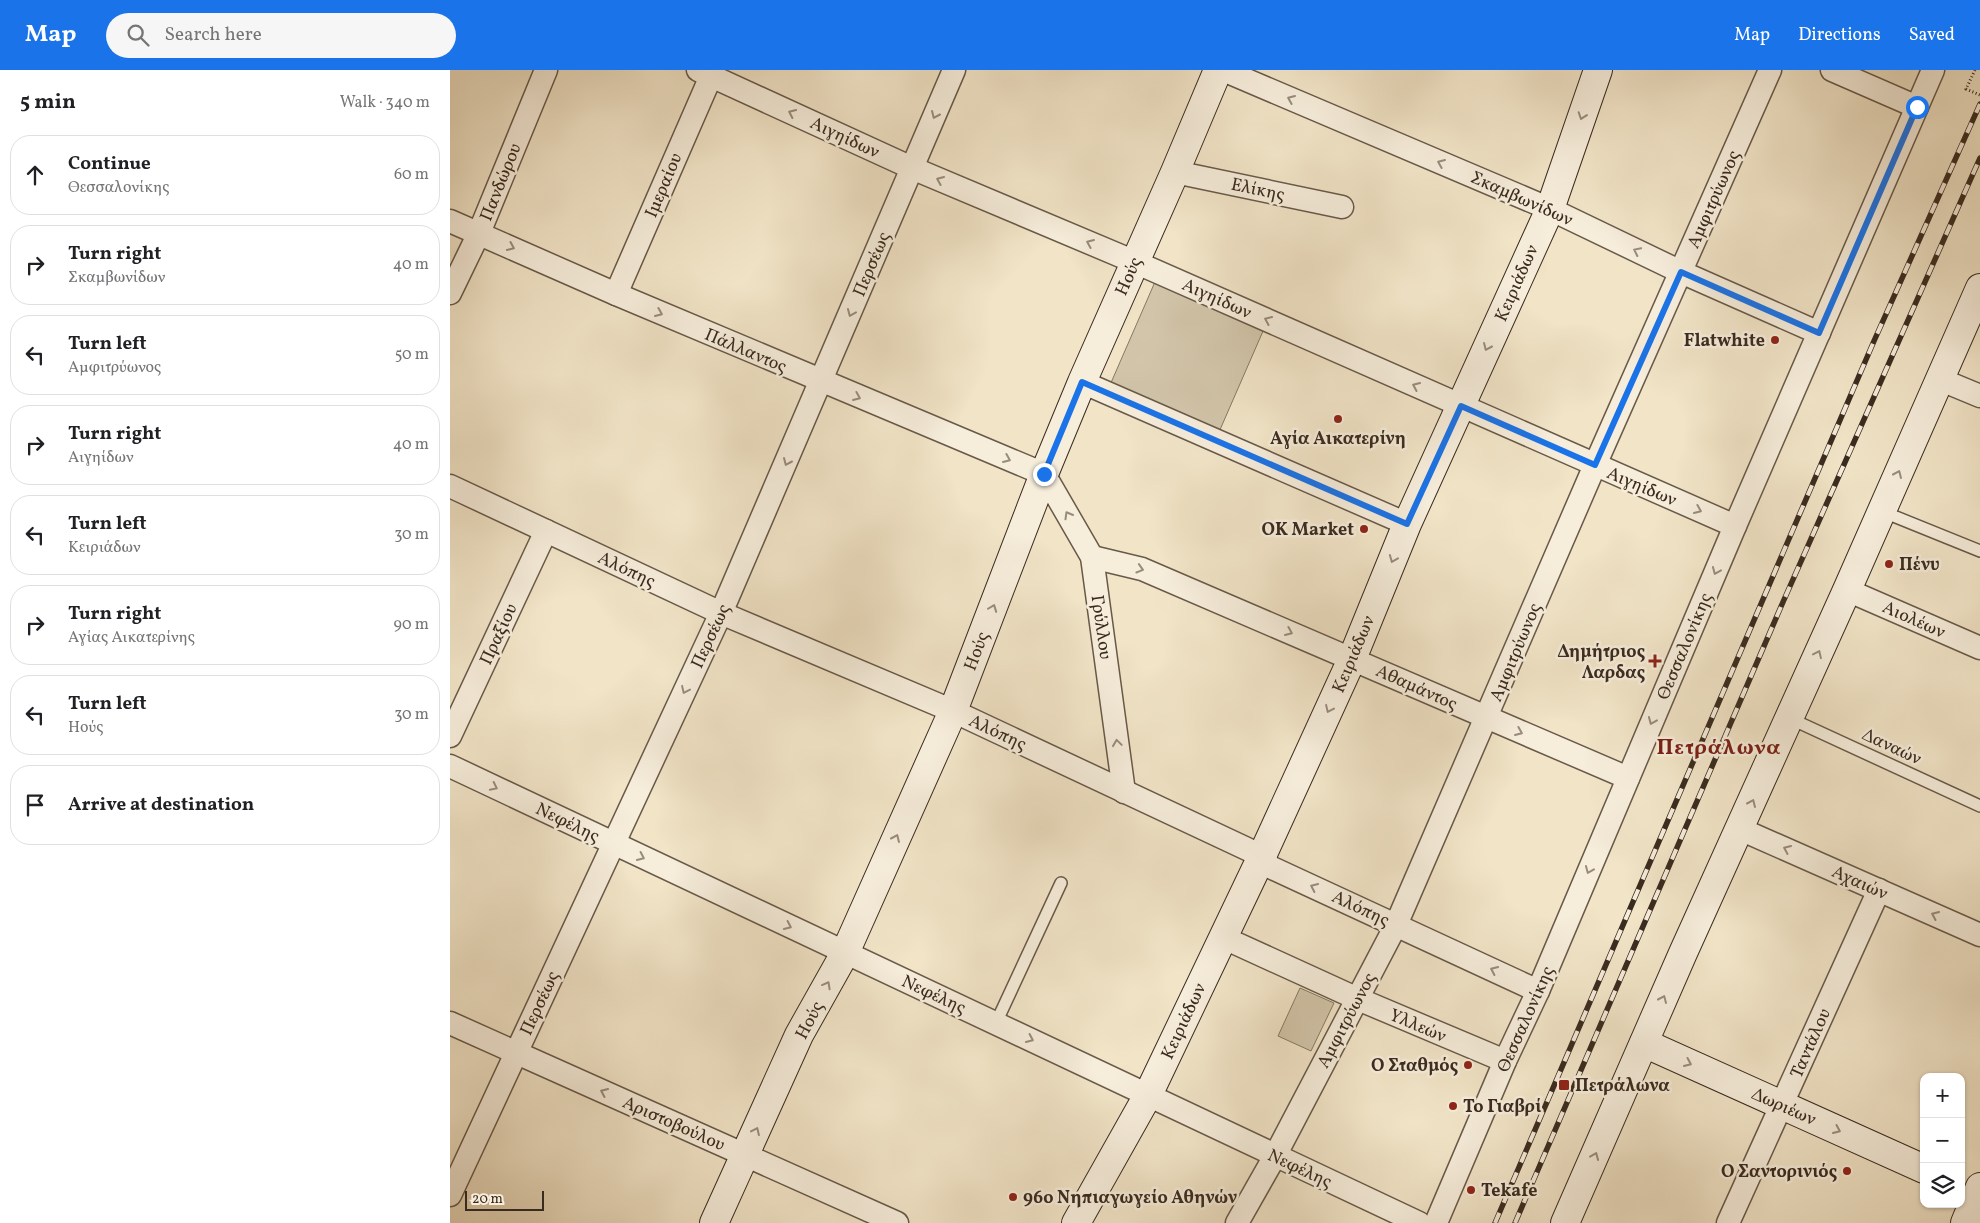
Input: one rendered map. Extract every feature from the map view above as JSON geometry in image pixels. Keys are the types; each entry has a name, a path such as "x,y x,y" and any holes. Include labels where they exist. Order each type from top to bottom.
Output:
{"street":[{"name":"Πανδώρου","path":"450,293 479,233 546,70"},
{"name":"Περσέως","path":"450,1194 721,613 822,382 954,70"},
{"name":"Ηούς","path":"714,1223 799,1036 845,953 953,711 1044,474 1082,382 1218,70"},
{"name":"Σκαμβωνίδων","path":"1224,70 1550,209 1681,272 1819,333"},
{"name":"Κειριάδων","path":"1076,1223 1148,1095 1262,856 1352,659 1407,524 1550,209 1598,70"},
{"name":"Αμφιτρύωνος","path":"1237,1223 1275,1156 1396,925 1595,465 1770,70"},
{"path":"1832,70 1917,107"},
{"name":"Θεσσαλονίκης","path":"1436,1223 1505,1062 1538,991 1735,526 1933,70"},
{"name":"Αιγηίδων","path":"705,73 912,168 1135,262 1735,526"},
{"name":"Ιμεραίου","path":"616,294 705,73"},
{"name":"Ελίκης","path":"1175,172 1342,207"},
{"name":"Πάλλαντος","path":"450,220 616,294 1044,474"},
{"path":"1565,1223 1980,288"},
{"path":"1939,379 1980,396"},
{"path":"1082,382 1407,524"},
{"name":"Γρύλλου","path":"1044,474 1092,556 1124,792"},
{"name":"Αλόπης","path":"450,486 721,613 953,711 1262,856 1270,867 1538,991"},
{"name":"Πραξίου","path":"450,736 546,531"},
{"name":"Αθαμάντος","path":"1092,556 1142,569 1628,778"},
{"name":"Αιολέων","path":"1847,590 1980,648"},
{"name":"Νεφέλης","path":"450,766 1419,1223"},
{"name":"Αχαιών","path":"1740,829 1980,935"},
{"name":"Ταντάλου","path":"1728,1223 1879,890"},
{"name":"Υλλεών","path":"1222,937 1358,999 1505,1062"},
{"name":"Αριστοβούλου","path":"450,1023 897,1223"},
{"name":"Δωριέων","path":"1644,1043 1920,1166"},
{"path":"1964,1223 1975,1190"}],"lane":[{"path":"1881,511 1980,551"},
{"name":"Δαναών","path":"1789,718 1980,806"},
{"path":"996,1023 1061,883"}],"path":[{"path":"1975,70 1966,89 1980,95"}],"shaded area":[{"path":"1158,275 1267,322 1219,432 1110,385"},
{"path":"1300,988 1334,1003 1311,1051 1278,1036"}],"railway":[{"path":"1495,1223 1874,341 1980,104"},
{"path":"1515,1223 1783,602 1980,158"}],"place":[{"name":"Flatwhite","path":"1775,340"},
{"name":"Αγία Αικατερίνη","path":"1338,419"},
{"name":"OK Market","path":"1364,529"},
{"name":"Πένυ","path":"1889,564"},
{"name":"Δημήτριος Λαρδας","path":"1655,661"},
{"name":"Ο Σταθμός","path":"1468,1065"},
{"name":"Πετράλωνα","path":"1564,1085"},
{"name":"Το Γιαβρί","path":"1453,1106"},
{"name":"Ο Σαντορινιός","path":"1847,1171"},
{"name":"Tekafe","path":"1471,1190"},
{"name":"96ο Νηπιαγωγείο Αθηνών","path":"1013,1197"}],"district":[{"name":"Πετράλωνα","path":"1719,746"}],"route":[{"path":"1044,474 1082,382 1407,524 1461,406 1595,465 1681,272 1819,333 1917,107"}]}
